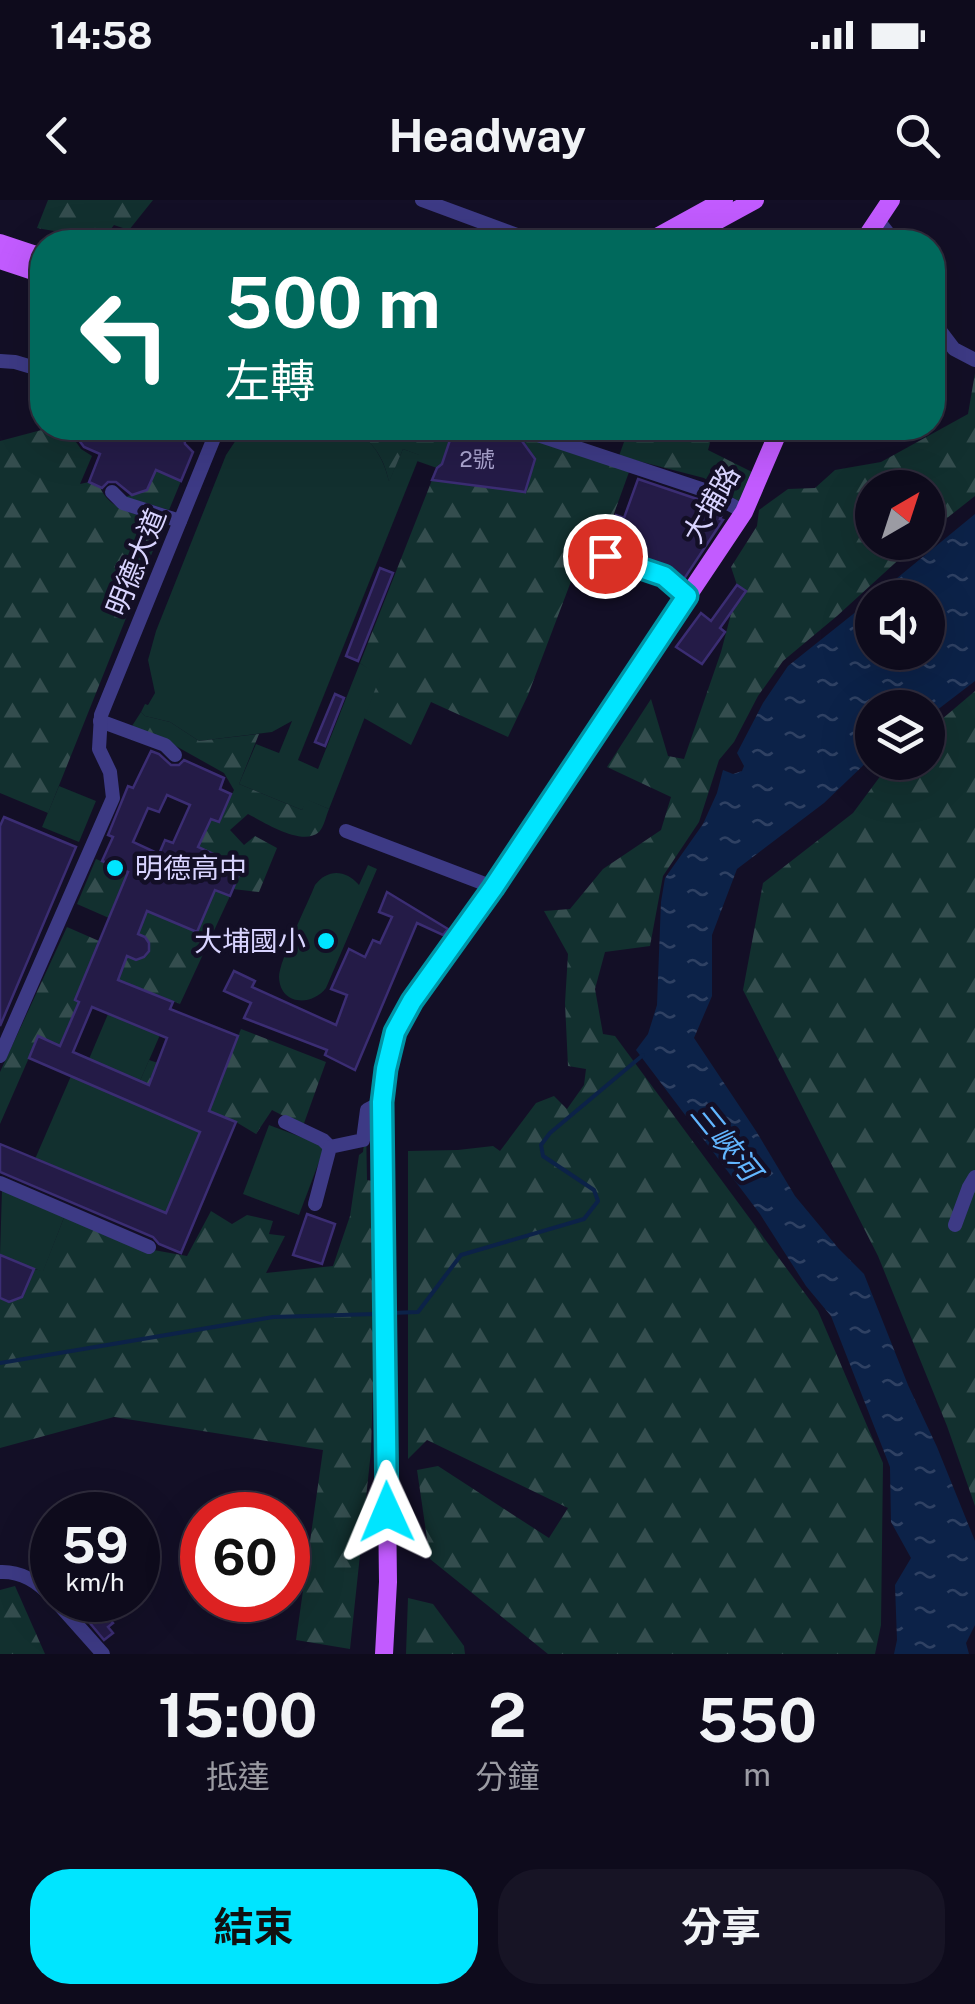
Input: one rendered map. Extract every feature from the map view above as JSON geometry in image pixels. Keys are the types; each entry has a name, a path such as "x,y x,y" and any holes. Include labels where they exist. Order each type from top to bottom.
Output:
{"main road":[{"path":"670,230 724,200"},
{"path":"700,230 755,200"},
{"path":"871,230 892,200"},
{"path":"0,243 30,253"},
{"path":"0,260 30,270"},
{"name":"大埔路","path":"384,1654 388,1582 382,1102 395,1032 412,1001 493,888 744,512 775,440"}],"street":[{"path":"422,200 503,230"},
{"path":"877,219 886,230"},
{"path":"945,337 954,348 975,360"},
{"path":"0,362 30,366"},
{"name":"明德大道","path":"101,718 213,440"},
{"path":"554,440 704,490 744,512"},
{"path":"112,492 123,503 180,521"},
{"path":"605,556 664,576 687,596"},
{"path":"0,1056 67,915 113,798 110,772 99,749 101,718 166,745 175,756"},
{"path":"346,831 493,888"},
{"path":"330,1147 363,1140 367,1110 382,1102"},
{"path":"284,1122 324,1140 330,1147"},
{"path":"315,1204 330,1147"},
{"path":"955,1225 975,1178"},
{"path":"0,1183 149,1246"},
{"path":"0,1572 30,1579"},
{"path":"75,1622 102,1654"}],"green space":[{"path":"48,200 153,200 129,230 114,225 110,230 37,228"},
{"path":"975,373 975,496 945,520 945,470 855,470 855,560 898,560 876,580 855,580 855,600 783,661 758,696 734,742 719,760 699,822 663,876 650,946 605,952 595,989 603,1034 615,1036 818,1311 883,1463 881,1625 875,1654 548,1654 430,1559 417,1470 438,1466 549,1538 568,1508 427,1440 408,1459 408,1151 493,1146 500,1151 536,1103 554,1096 567,1109 584,1085 586,1069 568,1066 568,954 544,911 570,909 603,869 661,830 671,797 607,767 651,699 668,756 684,759 731,614 746,592 737,585 731,567 757,526 759,510 788,489 815,488 835,470 881,462 921,440 945,440 945,427 968,414"},
{"path":"30,433 30,440 75,440 92,456 80,484 89,482 100,487 118,507 164,523 48,813 0,793 0,441"},
{"path":"236,440 367,440 377,451 389,481 403,449 420,455 298,760 318,769 360,663 381,676 329,809 307,800 302,810 239,784 256,744 279,753 292,721 272,732 199,741 170,722 141,712 155,693 148,660 156,631 226,455"},
{"path":"368,440 450,440 437,468 417,461 419,455 403,449 389,482"},
{"path":"521,440 536,440 629,472 599,555 581,555 508,737 431,702 411,745 364,718 380,677 360,663 432,480 525,492 535,459"},
{"path":"625,440 711,440 708,450 752,472 741,503 704,478 619,456"},
{"path":"156,470 181,481 169,510 125,497 147,490"},
{"path":"975,691 975,1506 878,1256 743,990 763,883 853,813 877,780 945,780 945,717"},
{"path":"141,712 170,722 199,741 259,734 239,784 302,810 306,799 329,809 321,830 312,836 283,832 248,814 230,830 244,845 255,836 277,848 259,892 233,889 240,872 222,864 223,858 198,847 211,819 219,821 234,790 224,773 132,726"},
{"path":"59,786 96,801 79,842 42,827"},
{"path":"96,859 128,872 109,918 77,904"},
{"path":"368,865 377,869 326,988 305,1000 290,998 281,986 280,969 315,885 337,873 359,885"},
{"path":"169,870 230,896 180,1004 118,980 127,956 139,958 149,951 149,943 138,934 147,911 198,931 208,905"},
{"path":"67,927 99,941 75,999 79,1002 60,1046 38,1037 0,1124 0,1072"},
{"path":"108,1014 160,1035 140,1081 89,1059"},
{"path":"241,1029 326,1062 303,1126 272,1110 256,1134 140,1081 149,1060 158,1063 155,1069 215,1093"},
{"path":"71,1076 200,1132 166,1213 35,1159"},
{"path":"269,1125 325,1146 299,1215 243,1194"},
{"path":"366,1126 367,1180 379,1182 371,1451 350,1649 296,1640 299,1622 310,1622 310,1541 323,1450 114,1417 0,1448 0,1298 9,1302 22,1297 34,1269 43,1271 65,1215 148,1249 187,1256 211,1211 232,1224 247,1215 273,1221 269,1234 285,1236 266,1273 333,1266 350,1216 359,1155 363,1152"},
{"path":"2,1189 65,1215 43,1272 0,1255"},
{"path":"15,1586 45,1654 0,1654 0,1590"},
{"path":"408,1598 433,1604 464,1646 465,1654 406,1654"}],"water":[{"name":"三峽河","path":"975,514 975,681 945,704 945,690 855,690 855,773 824,803 737,869 712,935 712,996 694,1038 795,1196 864,1274 975,1541 975,1625 966,1643 969,1654 894,1654 895,1585 911,1558 891,1522 890,1467 831,1316 806,1286 760,1214 636,1050 648,1034 657,1005 665,878 703,824 723,770 733,774 742,771 744,766 737,753 763,703 788,666 855,613 855,670 945,670 945,580 895,580 919,560 945,560 945,539"}],"building":[{"path":"79,440 184,440 193,452 181,481 156,470 147,490 132,495 116,482 108,482 102,488 89,482 100,454"},
{"path":"450,440 520,440 535,459 525,492 432,480"},
{"path":"638,479 700,500 723,513 723,520 684,579 667,566 605,546 616,515 624,518"},
{"path":"380,568 393,573 358,661 346,656"},
{"path":"737,585 746,591 720,628 725,632 702,664 676,647 701,613 711,621"},
{"path":"335,694 344,698 325,746 315,742"},
{"path":"151,751 171,765 184,760 224,778 220,789 231,794 219,822 211,819 198,847 240,872 230,896 215,890 197,932 147,911 138,934 149,943 149,951 136,960 127,956 118,980 173,1002 170,1009 238,1036 209,1111 236,1122 181,1253 159,1244 153,1237 0,1172 0,1144 166,1213 200,1132 29,1058 38,1036 60,1046 79,1002 75,1000 128,872 102,861 128,786 133,788","holes":["167,795 190,805 173,843 165,840 159,854 133,842 148,808 159,812","92,1007 167,1038 149,1085 73,1052"]},
{"path":"4,817 76,847 0,1026 0,826"},
{"path":"387,892 448,929 443,935 417,923 355,1070 325,1055 327,1050 244,1018 251,1003 224,991 234,971 255,981 252,987 336,1025 347,995 331,989 349,949 365,957 373,940 380,943 392,917 379,912"},
{"path":"307,1214 335,1224 322,1264 293,1255"},
{"path":"0,1255 34,1269 22,1297 9,1302 0,1298"},
{"path":"89,1622 112,1622 108,1627 113,1633 104,1640"}],"waterway":[{"path":"391,1313 418,1312 461,1255 584,1219 598,1201 594,1190 543,1156 541,1145 550,1133 643,1055"},
{"path":"0,1363 273,1317 376,1314"}],"place":[{"name":"明德高中","path":"115,868"},
{"name":"大埔國小","path":"326,941"}],"route":[{"path":"387,1512 382,1102 390,1049 412,1001 493,888 687,596 664,576 605,556"}]}
